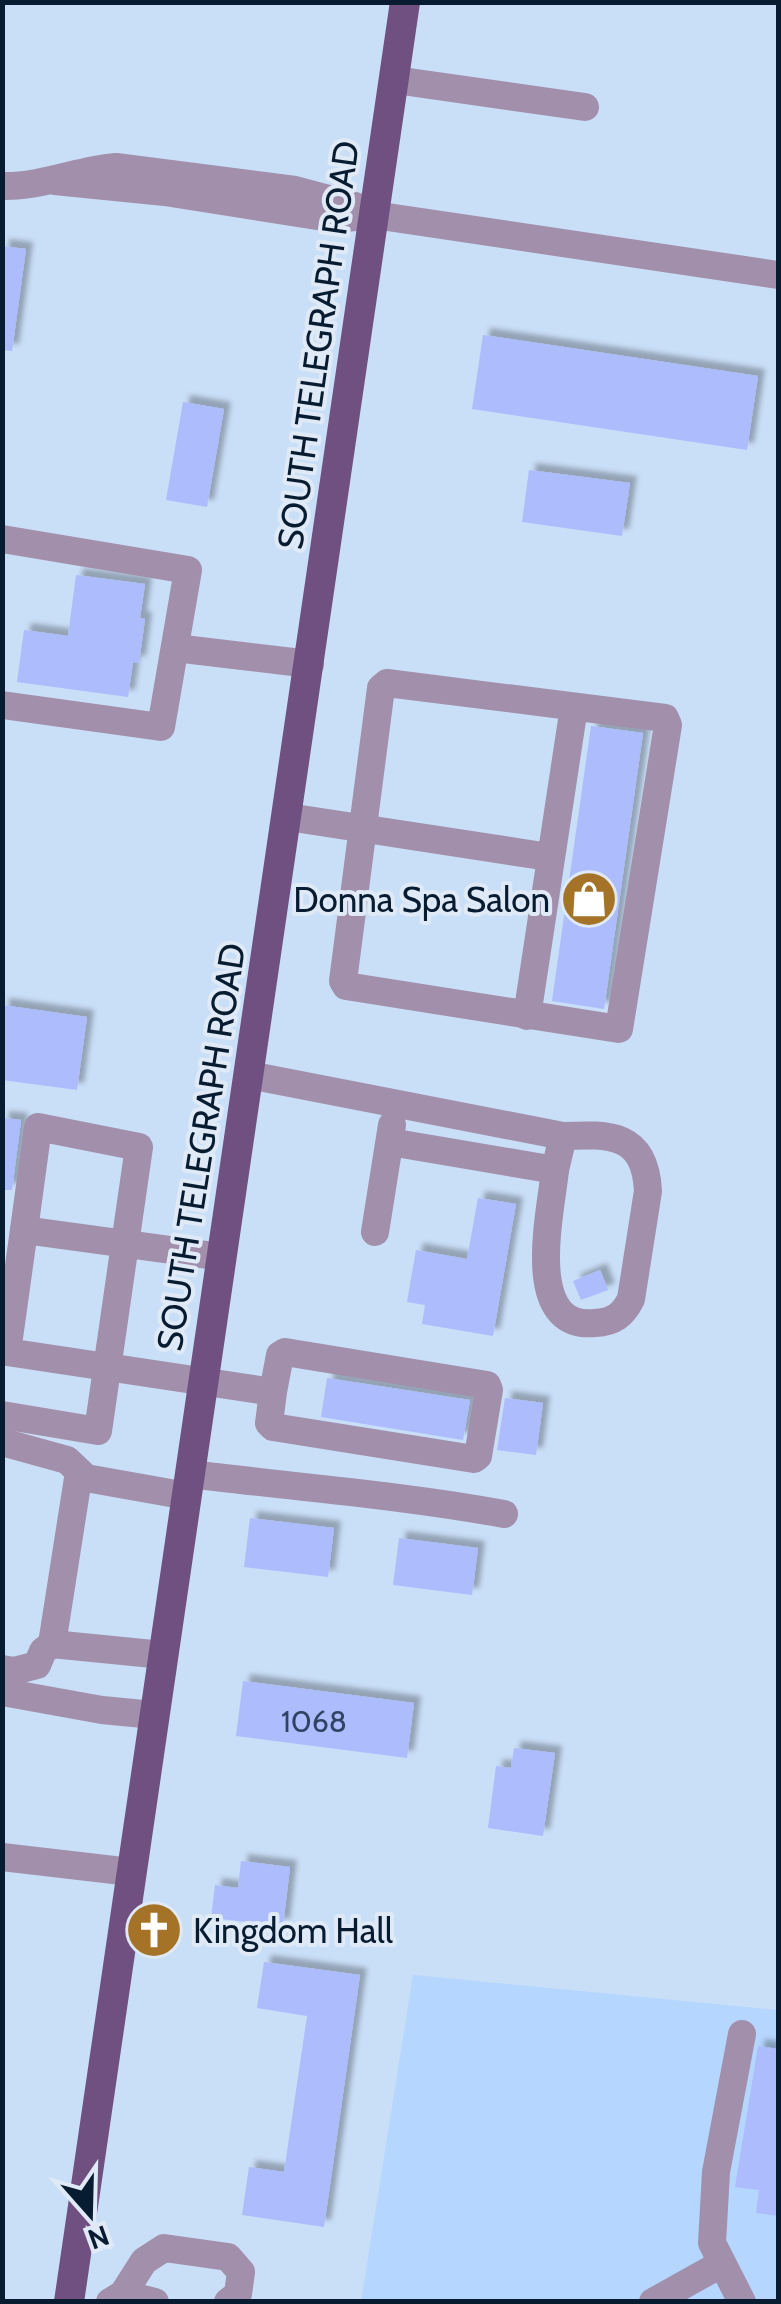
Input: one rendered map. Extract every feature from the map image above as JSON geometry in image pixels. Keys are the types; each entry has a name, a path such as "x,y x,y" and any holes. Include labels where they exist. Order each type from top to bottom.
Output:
{"main road":[{"name":"SOUTH TELEGRAPH ROAD","path":"68,2302 406,2"}],"street":[{"path":"394,80 585,107"},
{"path":"2,186 55,181 87,170 116,167 204,188 295,190 350,204 374,215 778,275"},
{"path":"2,705 161,727 188,570 4,548"},
{"path":"175,648 310,664"},
{"path":"383,684 666,718 621,1026 616,1030 346,986 343,981 365,829 383,684"},
{"path":"527,1016 574,706"},
{"path":"288,817 549,857"},
{"path":"249,1075 563,1136 604,1134 623,1138 638,1154 647,1174 648,1191 631,1298 624,1314 609,1321 576,1323 558,1310 549,1295 545,1269 563,1136"},
{"path":"375,1232 396,1104"},
{"path":"2,1415 98,1431 108,1368 139,1147 38,1126 16,1238 5,1363 108,1368 273,1392"},
{"path":"390,1142 556,1170"},
{"path":"16,1238 126,1243 222,1257"},
{"path":"284,1352 486,1385 489,1390 478,1456 474,1459 273,1427 273,1392 280,1355 284,1352"},
{"path":"2,1442 67,1460 86,1478 333,1489 504,1514"},
{"path":"52,1644 79,1472"},
{"path":"2,1669 14,1671 37,1665 42,1651 52,1644 163,1655"},
{"path":"2,1692 154,1715"},
{"path":"2,1856 131,1872"},
{"path":"742,2034 716,2172 712,2243 742,2302"},
{"path":"117,2298 144,2261 164,2248 182,2248 228,2258 241,2272 238,2294 228,2302"},
{"path":"653,2302 722,2264"},
{"path":"117,2298 155,2302"}],"shaded area":[{"path":"413,1975 778,2010 778,2301 361,2302"}],"building":[{"path":"2,246 26,249 12,351 2,350"},
{"path":"483,335 758,376 747,450 472,409"},
{"path":"183,402 224,409 207,507 166,500"},
{"path":"529,470 630,483 622,536 522,522"},
{"path":"76,575 145,584 139,663 133,662 128,697 17,682 24,630 68,636"},
{"path":"591,726 643,733 604,1009 552,1001"},
{"path":"2,1005 87,1017 77,1090 2,1080"},
{"path":"2,1118 21,1120 12,1190 2,1190"},
{"path":"478,1198 516,1204 493,1336 422,1324 425,1305 407,1302 416,1250 467,1259"},
{"path":"600,1270 608,1290 581,1300 573,1281"},
{"path":"327,1378 470,1400 463,1440 321,1417"},
{"path":"505,1398 543,1403 536,1455 497,1450"},
{"path":"250,1518 334,1528 328,1577 244,1567"},
{"path":"399,1538 478,1548 472,1595 393,1585"},
{"path":"243,1681 414,1703 407,1758 236,1736"},
{"path":"514,1748 555,1753 543,1836 488,1828 496,1766 511,1768"},
{"path":"241,1861 290,1867 283,1926 211,1918 215,1885 238,1888"},
{"path":"264,1962 360,1975 324,2227 242,2215 249,2167 284,2172 307,2016 257,2008"},
{"path":"758,2046 778,2049 778,2216 756,2213 759,2190 735,2187"}],"place":[{"name":"Donna Spa Salon","path":"589,899"},
{"name":"Kingdom Hall","path":"154,1930"}]}
